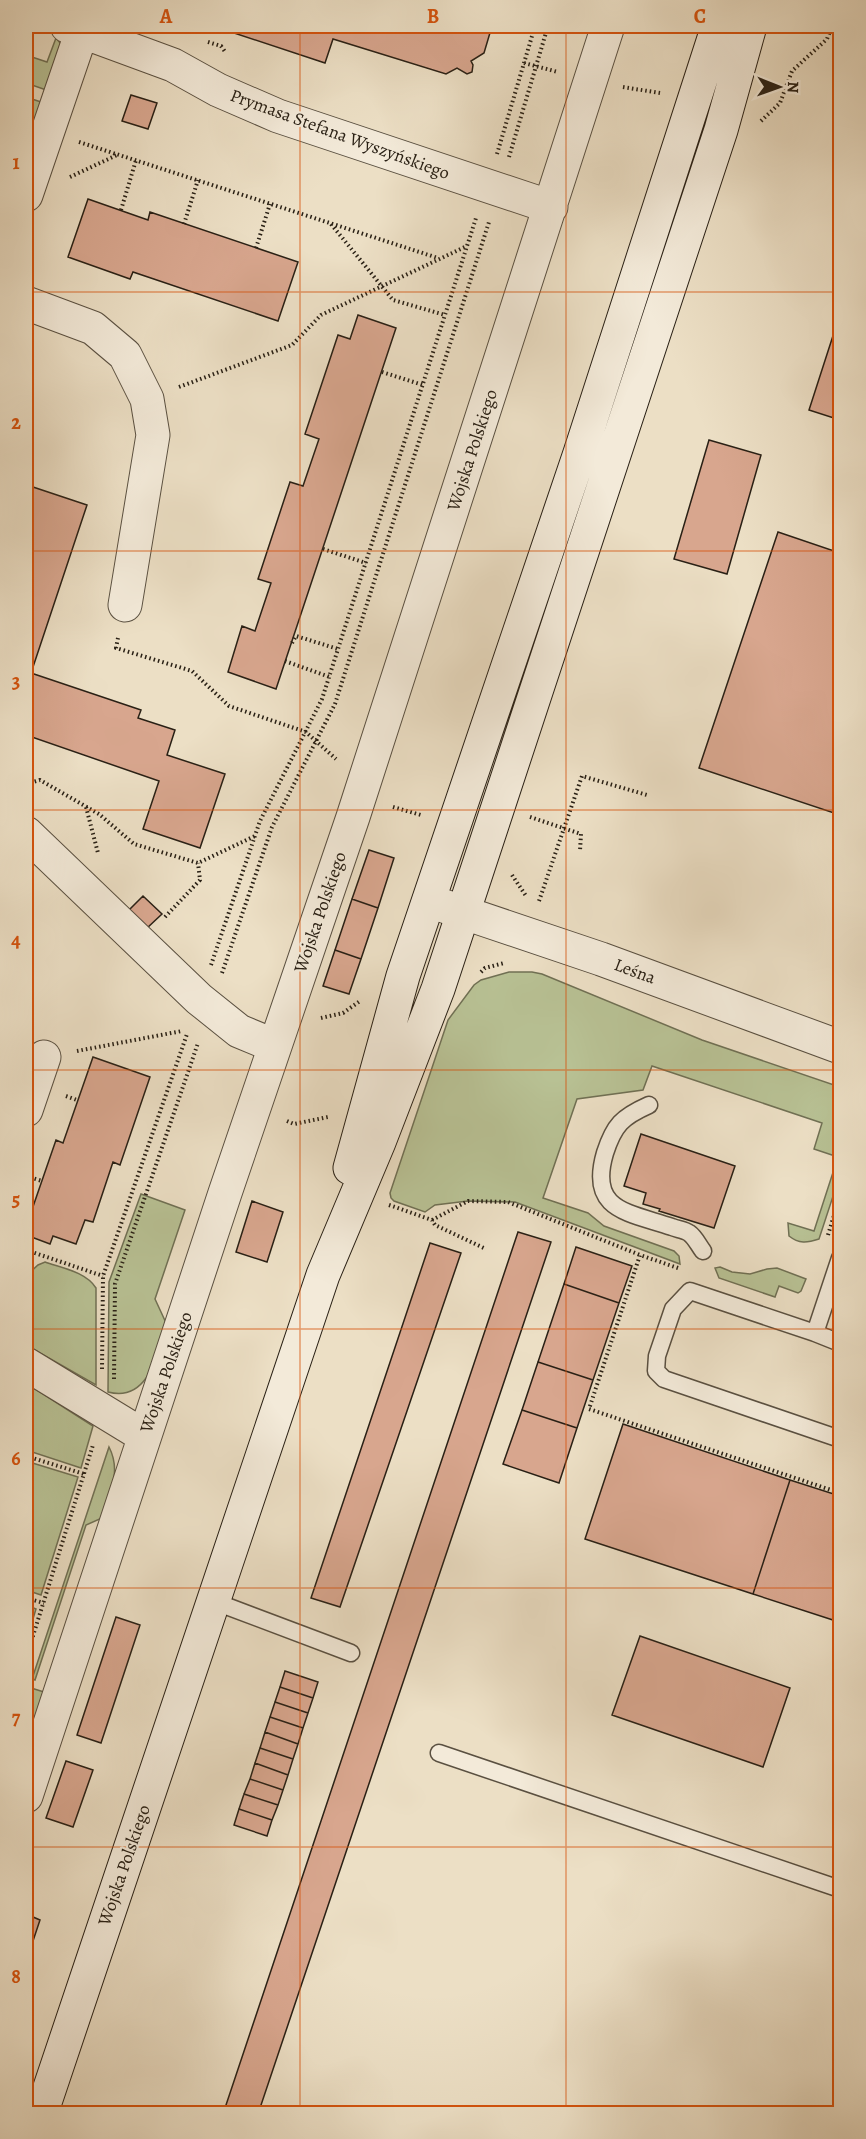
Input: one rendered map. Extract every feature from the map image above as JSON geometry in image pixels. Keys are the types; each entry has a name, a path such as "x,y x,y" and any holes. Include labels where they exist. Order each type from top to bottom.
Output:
{"street":[{"name":"Wojska Polskiego","path":"26,1796 144,1436 353,817 609,26"},
{"name":"Wojska Polskiego","path":"323,1275 358,1136 403,976 580,453 718,26"},
{"name":"Wojska Polskiego","path":"41,2114 323,1275 379,1142 438,989 720,130 750,26"},
{"path":"26,195 47,131 75,28"},
{"name":"Prymasa Stefana Wyszyńskiego","path":"75,28 173,65 218,90 278,116 551,207"},
{"path":"26,303 93,328 125,355 147,399 153,435 125,605"},
{"path":"26,833 205,1003 239,1031 275,1046"},
{"name":"Leśna","path":"429,901 601,959 840,1047"},
{"path":"26,1110 44,1057"},
{"path":"26,1364 144,1436"}],"lane":[{"path":"649,1105 629,1114 615,1126 600,1171 600,1185 606,1198 617,1208 690,1233 703,1251"},
{"path":"815,1334 840,1258"},
{"path":"840,1342 690,1291 673,1309 657,1356 657,1371 664,1379 840,1439"},
{"path":"213,1601 351,1653"},
{"path":"439,1754 840,1889"}],"path":[{"path":"26,1658 84,1474 114,1394 115,1284 205,1003 260,821 322,699 467,246 493,188 535,26"},
{"path":"205,1003 272,827 335,704 493,188 548,26"},
{"path":"720,130 744,138 780,102 792,71 827,39 832,26"},
{"path":"524,63 591,81 694,100"},
{"path":"47,131 438,258"},
{"path":"60,182 117,155"},
{"path":"121,210 136,160"},
{"path":"184,224 198,180"},
{"path":"255,248 270,204"},
{"path":"330,223 393,300 445,315"},
{"path":"147,399 292,345 321,315 467,246"},
{"path":"382,372 423,386"},
{"path":"323,549 366,563"},
{"path":"292,643 296,636 339,649"},
{"path":"285,661 330,676"},
{"path":"538,905 582,776 646,795"},
{"path":"26,784 40,780 99,814 134,844 198,863 255,836"},
{"path":"539,820 580,834 580,851"},
{"path":"164,919 200,880 198,863"},
{"path":"438,989 453,994 485,968 504,963 515,965"},
{"path":"286,1014 308,1020 343,1013 362,1000"},
{"path":"44,1057 189,1029 103,1276 106,1413"},
{"path":"253,1110 294,1124 328,1118"},
{"path":"26,1176 42,1181"},
{"path":"824,1245 840,1196"},
{"path":"432,1220 468,1201 508,1202 683,1270"},
{"path":"392,1206 432,1220 435,1225 486,1249"},
{"path":"26,1250 103,1276"},
{"path":"640,1255 589,1409 840,1493"},
{"path":"26,1456 84,1474"},
{"path":"26,1598 44,1603"}],"green space":[{"path":"56,38 61,44 52,92 26,83 26,55 47,62"},
{"path":"26,97 47,104 26,167"},
{"path":"26,947 29,947 29,1018 26,1018"},
{"path":"509,972 542,974 702,1040 840,1087 840,1175 819,1239 803,1242 793,1239 789,1236 788,1223 814,1231 838,1157 814,1149 822,1123 652,1066 643,1090 577,1099 543,1198 588,1213 604,1226 674,1251 679,1256 680,1264 515,1202 468,1201 435,1205 425,1212 394,1201 390,1193 448,1020 474,985 481,980"},
{"path":"141,1194 185,1210 155,1299 167,1325 150,1373 142,1383 133,1390 122,1393 108,1392 109,1282"},
{"path":"45,1262 80,1274 96,1288 96,1385 26,1345 26,1276"},
{"path":"720,1267 732,1272 750,1274 777,1268 806,1279 798,1293 779,1286 775,1297 719,1278 715,1268"},
{"path":"26,1383 93,1426 81,1468 26,1450"},
{"path":"109,1447 114,1465 111,1492 102,1518 86,1525 35,1680 32,1679"},
{"path":"26,1461 78,1477 41,1595 26,1590"},
{"path":"26,1605 36,1609 26,1642"},
{"path":"28,1687 44,1692 26,1749 26,1694"}],"building":[{"path":"223,26 492,26 484,53 471,61 472,72 467,74 457,68 446,74 333,39 325,63 222,29"},
{"path":"131,95 157,103 148,129 122,121"},
{"path":"88,199 148,220 150,212 298,262 278,321 133,272 130,279 68,257"},
{"path":"840,314 840,420 809,410"},
{"path":"358,315 396,328 276,689 228,672 242,626 255,631 271,583 258,579 290,482 303,486 319,439 305,434 338,335 350,339"},
{"path":"709,440 761,455 727,574 674,559"},
{"path":"30,486 87,505 31,673 141,710 138,718 175,730 167,755 225,774 200,848 143,829 159,781 26,735 26,500"},
{"path":"778,532 840,553 840,815 699,768"},
{"path":"369,850 394,858 378,908 352,899"},
{"path":"143,896 162,914 146,929 128,911"},
{"path":"352,899 378,908 361,959 335,950"},
{"path":"335,950 361,959 349,994 323,986"},
{"path":"93,1057 150,1077 120,1165 113,1162 93,1222 85,1220 76,1244 53,1236 50,1244 26,1235 26,1227 56,1140 63,1143"},
{"path":"641,1134 735,1166 714,1228 643,1204 646,1193 624,1186"},
{"path":"252,1201 283,1212 267,1262 236,1252"},
{"path":"518,1232 551,1242 258,2114 223,2114"},
{"path":"430,1243 461,1253 340,1607 311,1598"},
{"path":"576,1247 632,1266 619,1303 564,1284"},
{"path":"564,1284 619,1303 593,1380 538,1362"},
{"path":"538,1362 593,1380 577,1428 522,1410"},
{"path":"522,1410 577,1428 559,1483 503,1464"},
{"path":"623,1424 790,1480 753,1594 585,1539"},
{"path":"790,1480 840,1496 840,1608 836,1621 753,1594"},
{"path":"840,1608 840,1628 835,1627"},
{"path":"116,1617 140,1625 101,1743 77,1735"},
{"path":"640,1636 790,1688 763,1767 612,1715"},
{"path":"285,1671 318,1682 313,1698 280,1687"},
{"path":"280,1687 313,1698 308,1713 275,1702"},
{"path":"275,1702 308,1713 303,1728 270,1717"},
{"path":"270,1717 303,1728 298,1744 265,1732"},
{"path":"265,1732 298,1744 293,1759 260,1748"},
{"path":"260,1748 293,1759 288,1775 255,1763"},
{"path":"66,1761 93,1770 73,1827 46,1818"},
{"path":"255,1763 288,1775 283,1790 250,1779"},
{"path":"250,1779 283,1790 278,1805 244,1794"},
{"path":"244,1794 278,1805 272,1820 239,1809"},
{"path":"239,1809 272,1820 267,1836 234,1825"},
{"path":"26,1914 40,1920 28,1956 26,1955"}]}
